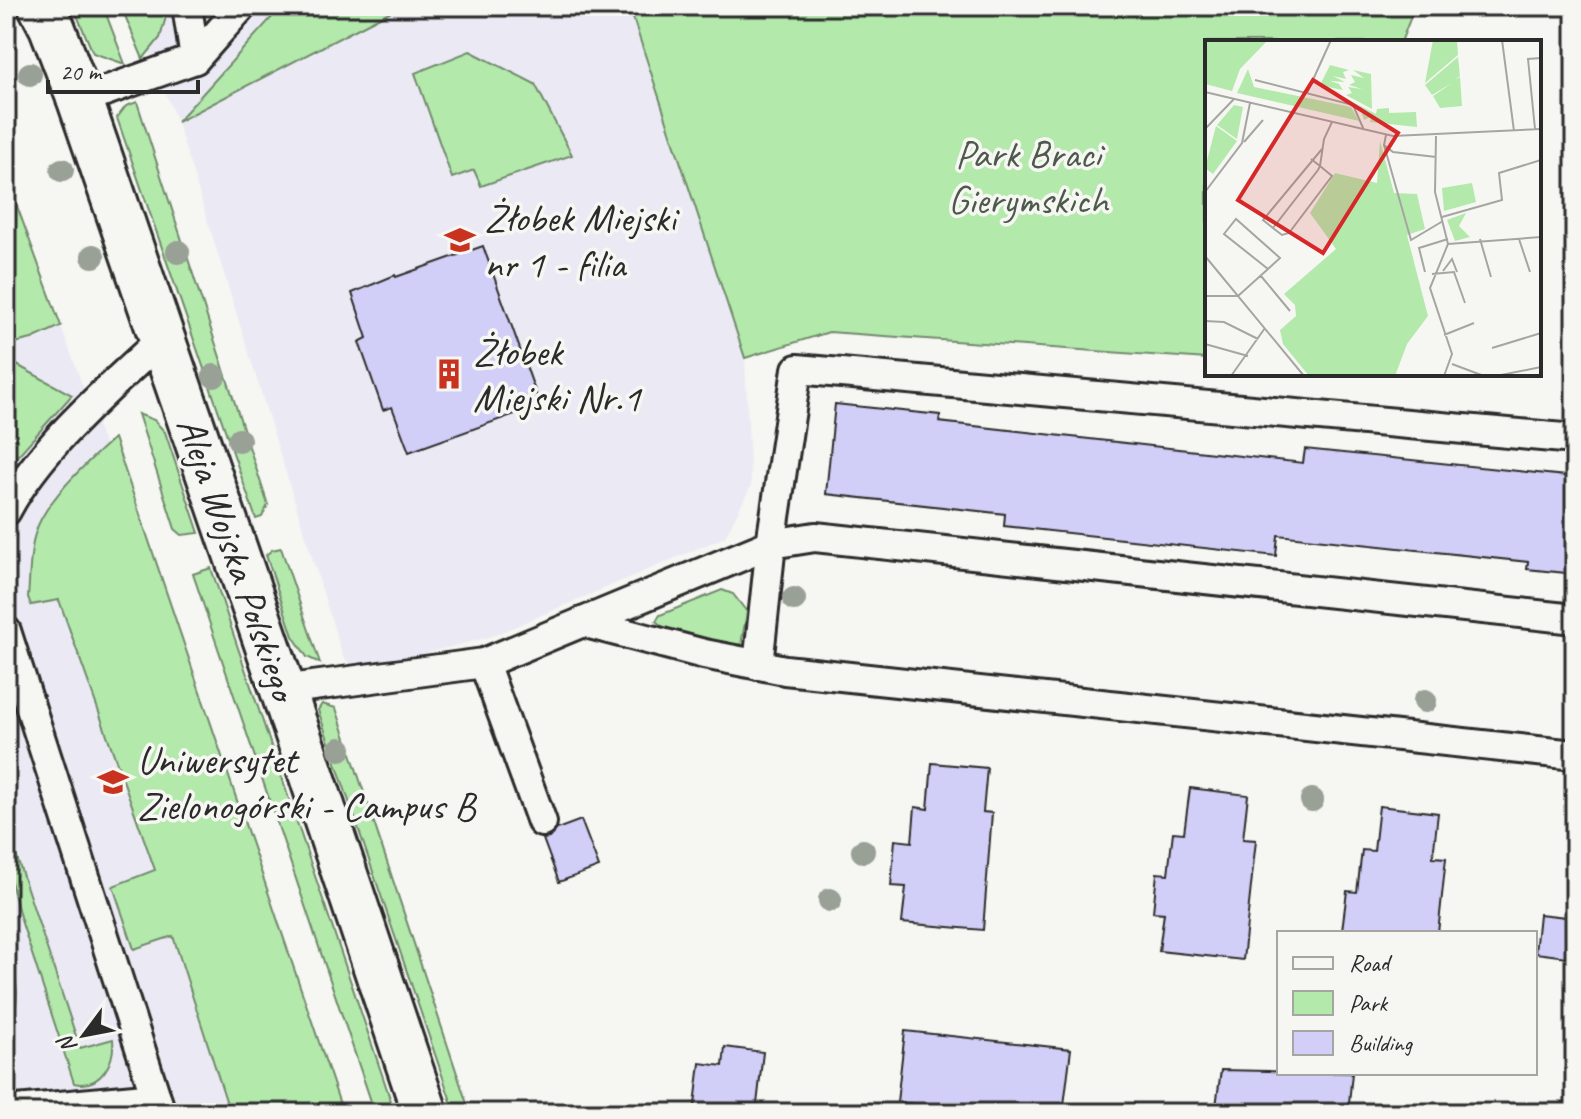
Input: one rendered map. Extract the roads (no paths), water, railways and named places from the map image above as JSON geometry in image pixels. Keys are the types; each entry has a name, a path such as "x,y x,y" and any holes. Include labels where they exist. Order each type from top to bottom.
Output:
{"main road":[{"name":"Aleja Wojska Polskiego","path":"41,6 80,100 163,338 425,1113"}],"lane":[{"path":"187,6 195,59"},
{"path":"80,100 195,59 242,6"},
{"path":"6,511 21,482 99,398 163,338"},
{"path":"758,665 771,544 797,369 1575,439"},
{"path":"283,690 484,663 771,544 815,537 1575,619"},
{"path":"582,622 704,654 785,670 1575,755"},
{"path":"6,631 158,1105 6,1111"},
{"path":"484,663 542,822"}],"place":[{"name":"Żłobek Miejski nr 1 - filia","path":"460,240"},
{"name":"Żłobek Miejski Nr.1","path":"449,374"},
{"name":"Uniwersytet Zielonogórski - Campus B","path":"113,782"}],"park label":[{"name":"Park Braci Gierymskich","path":"1028,176"}]}
